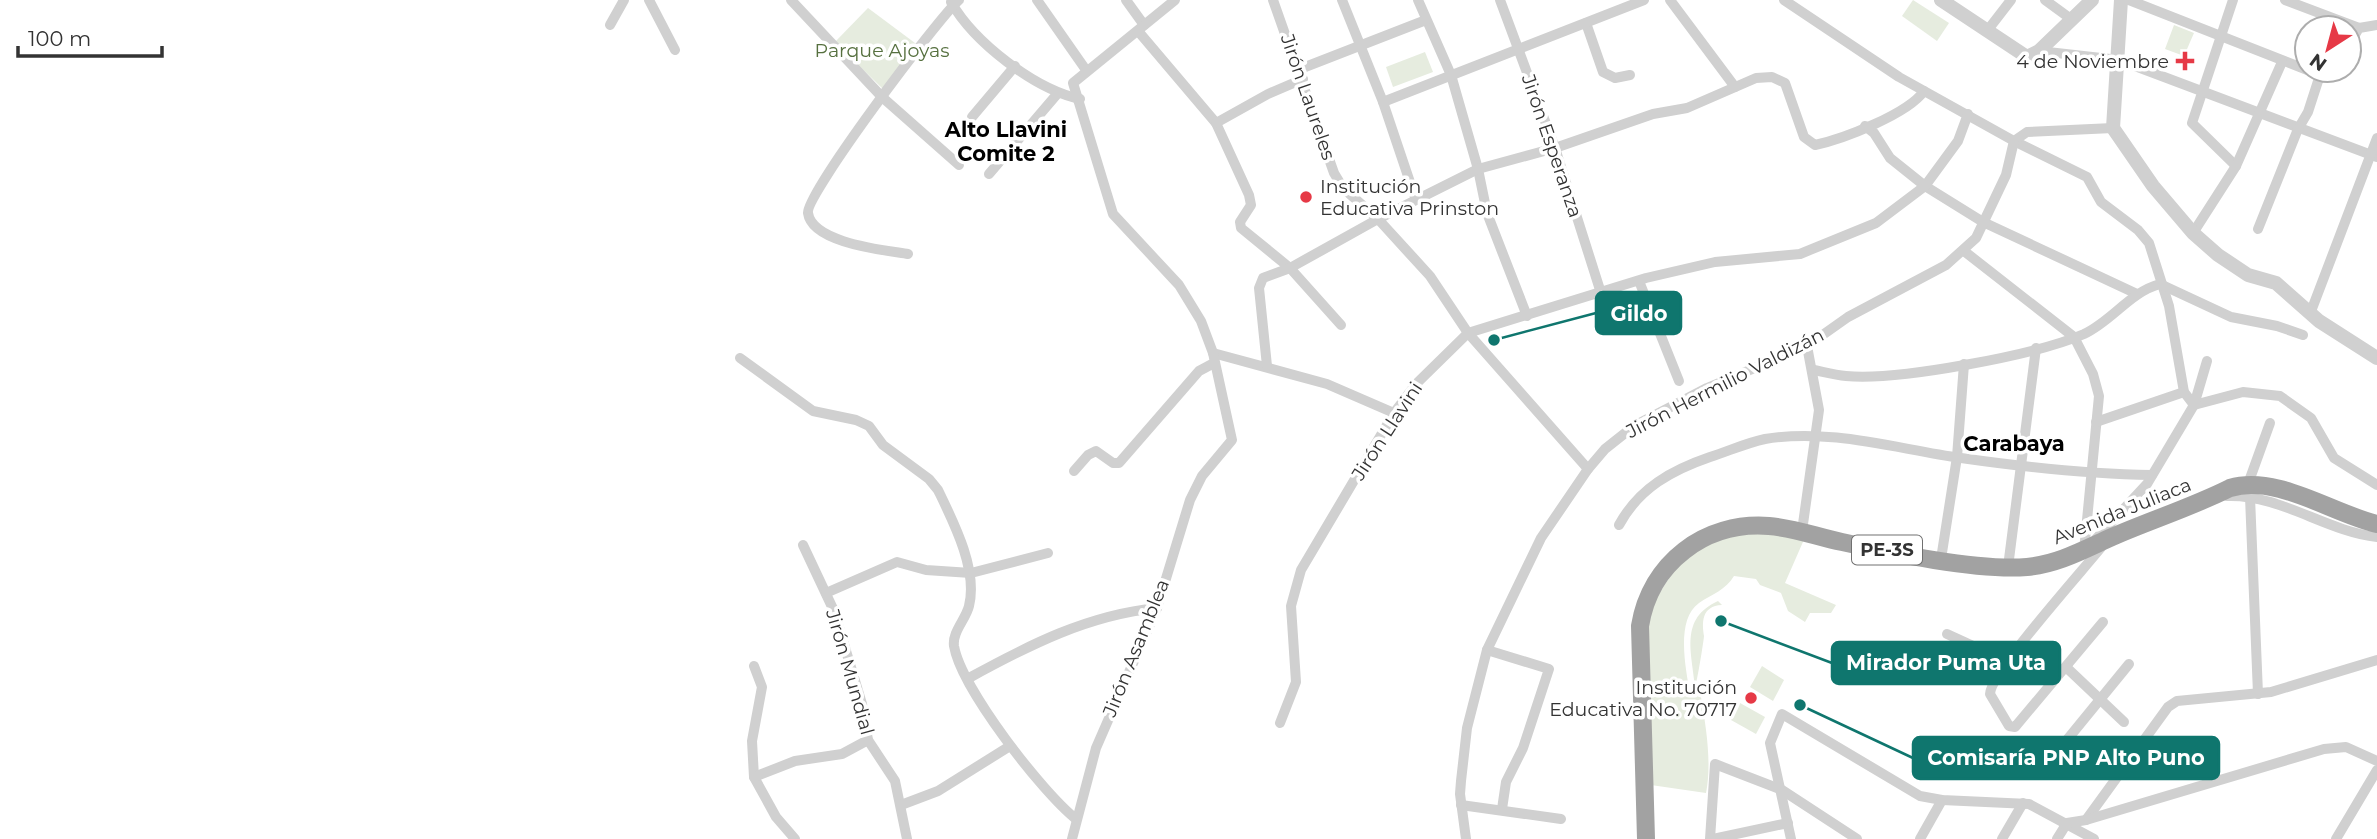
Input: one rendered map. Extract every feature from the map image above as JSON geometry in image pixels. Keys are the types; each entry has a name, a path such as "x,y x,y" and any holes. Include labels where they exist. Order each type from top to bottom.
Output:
{"highway":[{"name":"Avenida Juliaca","path":"1646,839 1638,646 1648,593 1665,565 1691,544 1726,530 1752,526 1801,531 1840,542 1941,559 2008,567 2041,565 2084,551 2230,488 2249,491 2273,487 2335,512 2377,524"}],"street":[{"path":"610,25 624,0"},
{"path":"649,0 675,50"},
{"path":"807,0 794,4 882,97 959,165"},
{"path":"1037,0 1086,70"},
{"path":"1126,0 1141,28 1216,123 1250,195 1251,205 1240,222 1241,228 1290,268 1341,325"},
{"path":"1175,0 1073,83 1113,214 1194,306 1213,358"},
{"name":"Jirón Laureles","path":"1273,0 1334,173 1343,188 1378,219 1430,276 1468,333 1588,469"},
{"path":"1342,0 1383,102 1416,200"},
{"path":"1418,0 1451,75 1479,169 1487,213 1527,316"},
{"name":"Jirón Esperanza","path":"1500,0 1555,148 1601,293"},
{"path":"1383,102 1644,0"},
{"path":"1670,0 1735,87"},
{"path":"1784,0 1924,91 2014,141 2087,177 2101,202 2145,237 2169,306 2184,393 2194,405"},
{"path":"1941,0 2027,57 2039,51 2092,0"},
{"path":"1987,31 2011,0"},
{"path":"2045,0 2071,19"},
{"path":"2121,0 2113,128 2153,186 2193,233 2242,272 2276,283 2310,314 2377,358"},
{"path":"2129,0 2293,66"},
{"path":"2232,0 2192,125 2236,166"},
{"path":"2285,0 2322,14"},
{"path":"908,254 842,242 818,229 808,213 820,183 954,2 976,37 1058,93 1080,99"},
{"path":"1216,123 1360,44 1426,20"},
{"path":"1586,23 1603,72 1615,78 1630,75"},
{"path":"2039,51 2119,61 2374,156"},
{"path":"2193,233 2236,166 2282,62"},
{"path":"972,117 1015,66"},
{"path":"1267,366 1259,288 1263,278 1290,268 1378,219 1479,169 1555,148 1653,114 1687,108 1764,77 1785,83 1791,106 1810,144 1819,144 1907,107 1924,91"},
{"path":"2258,229 2317,84"},
{"path":"989,174 1058,93"},
{"name":"Jirón Llavini","path":"1280,723 1296,682 1291,606 1301,570 1394,414 1416,384 1468,333 1639,281 1715,262 1800,254 1876,223 1925,186 1958,141 1968,114"},
{"path":"1865,126 1874,133 1889,158 1925,186 1983,222 2137,294"},
{"path":"2014,141 2027,132 2113,128"},
{"path":"2310,314 2374,156 2377,138"},
{"name":"Jirón Hermilio Valdizán","path":"1466,839 1461,805 1467,728 1487,650 1531,556 1588,469 1605,449 1634,426 1707,388 1807,346 1848,317 1946,265 1964,251 1983,222 2006,175 2014,141"},
{"path":"1964,251 2074,338 2097,386 2093,474 2084,551"},
{"path":"1639,281 1679,381"},
{"path":"1814,370 1848,376 1964,364 2036,348 2074,338 2096,327 2137,294 2160,284 2231,317 2277,326 2303,335"},
{"path":"1801,531 1819,410 1814,370 1807,346"},
{"path":"2008,567 2036,348"},
{"path":"740,358 813,411 869,426 883,445 929,480 944,503 971,572 970,605 954,644 969,678 1010,746 1052,800 1076,819"},
{"path":"1213,358 1267,366 1327,384 1394,414"},
{"path":"1074,471 1088,455 1096,451 1113,463 1119,463 1213,358"},
{"name":"Jirón Asamblea","path":"1072,839 1096,748 1157,608 1190,500 1202,476 1231,443 1231,427 1213,358"},
{"path":"2084,551 2125,510 2152,475 2194,405 2207,361"},
{"path":"1941,559 1957,457 1964,364"},
{"path":"2194,405 2243,392 2280,396 2311,418 2334,458 2377,485"},
{"path":"2096,422 2184,393"},
{"path":"2258,694 2249,491 2270,423"},
{"path":"1619,525 1638,497 1679,467 1747,443 1817,435 2022,466 2093,474 2152,475"},
{"path":"2249,491 2349,532 2377,537"},
{"path":"2103,622 2067,668 2013,728 1990,694 1992,684 2006,661 2110,538"},
{"name":"Jirón Mundial","path":"803,545 826,593 862,704 868,740 889,769 901,805 907,839"},
{"path":"826,593 897,562 926,570 971,572 1048,553"},
{"path":"969,678 1023,648 1079,625 1120,612 1157,608"},
{"path":"1947,634 2006,661"},
{"path":"1487,650 1549,669 1523,748 1506,782 1502,808"},
{"path":"2086,821 2173,703 2258,694 2305,684 2377,660"},
{"path":"2053,757 2129,664"},
{"path":"754,666 762,693 752,741 754,777 776,817 795,839"},
{"path":"2067,668 2124,722"},
{"path":"1791,839 1770,743 1782,715 1920,796 1942,800 2023,803 2094,839"},
{"path":"754,777 795,761 842,754 868,740"},
{"path":"901,805 938,791 1010,746"},
{"path":"2067,823 2086,821 2324,749 2346,747 2377,761"},
{"path":"1788,823 1711,839 1715,764 1782,790 1857,839"},
{"path":"2336,839 2377,769"},
{"path":"1920,839 1942,800"},
{"path":"2002,839 2023,803"},
{"path":"1461,805 1502,808 1561,819"},
{"path":"2057,839 2067,823"}],"green space":[{"path":"1913,0 1949,23 1937,41 1902,16"},
{"name":"Parque Ajoyas","path":"868,8 919,46 885,91 835,42"},
{"path":"2174,25 2194,33 2184,56 2165,49"},
{"path":"1425,52 1433,72 1393,87 1386,67"},
{"path":"1734,532 1806,535 1785,583 1836,605 1831,613 1810,613 1805,622 1788,611 1781,593 1760,585 1756,579 1734,576 1723,588 1699,603 1687,621 1684,646 1690,694 1701,697 1705,720 1708,757 1706,793 1644,784 1646,614 1682,558"},
{"path":"1718,601 1722,605 1710,608 1704,616 1704,639 1695,687 1691,649 1693,627 1706,608"},
{"path":"1762,666 1784,680 1773,701 1750,687"},
{"path":"1740,703 1765,717 1756,734 1731,720"}],"place":[{"name":"4 de Noviembre","path":"2185,61"},
{"name":"Institución Educativa Prinston","path":"1306,197"},
{"name":"Gildo","path":"1494,340"},
{"name":"Mirador Puma Uta","path":"1721,621"},
{"name":"Institución Educativa No. 70717","path":"1751,698"},
{"name":"Comisaría PNP Alto Puno","path":"1800,705"}],"district":[{"name":"Alto Llavini Comite 2","path":"1006,141"},
{"name":"Carabaya","path":"2014,443"}]}
